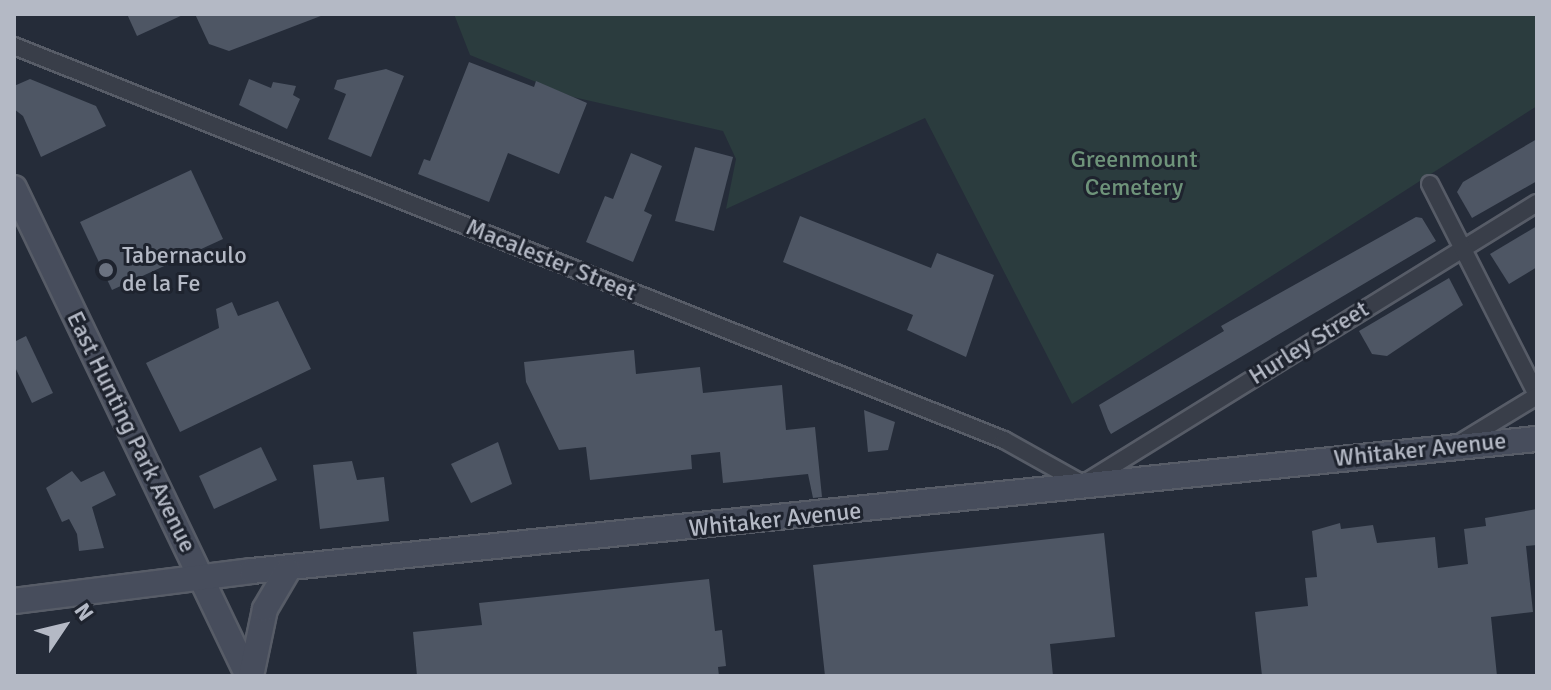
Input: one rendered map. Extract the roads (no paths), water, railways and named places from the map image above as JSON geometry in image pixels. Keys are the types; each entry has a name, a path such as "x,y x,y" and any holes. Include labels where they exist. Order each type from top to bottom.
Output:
{"main road":[{"name":"East Hunting Park Avenue","path":"14,188 250,676"},
{"name":"Whitaker Avenue","path":"14,601 1083,484 1537,439"},
{"path":"250,676 263,615 288,570"}],"street":[{"name":"Macalester Street","path":"14,46 1004,440 1083,484"},
{"path":"1430,184 1537,395 1453,447"},
{"name":"Hurley Street","path":"1083,484 1537,203"}],"place":[{"name":"Tabernaculo de la Fe","path":"106,270"}],"park label":[{"name":"Greenmount Cemetery","path":"1134,174"}]}
